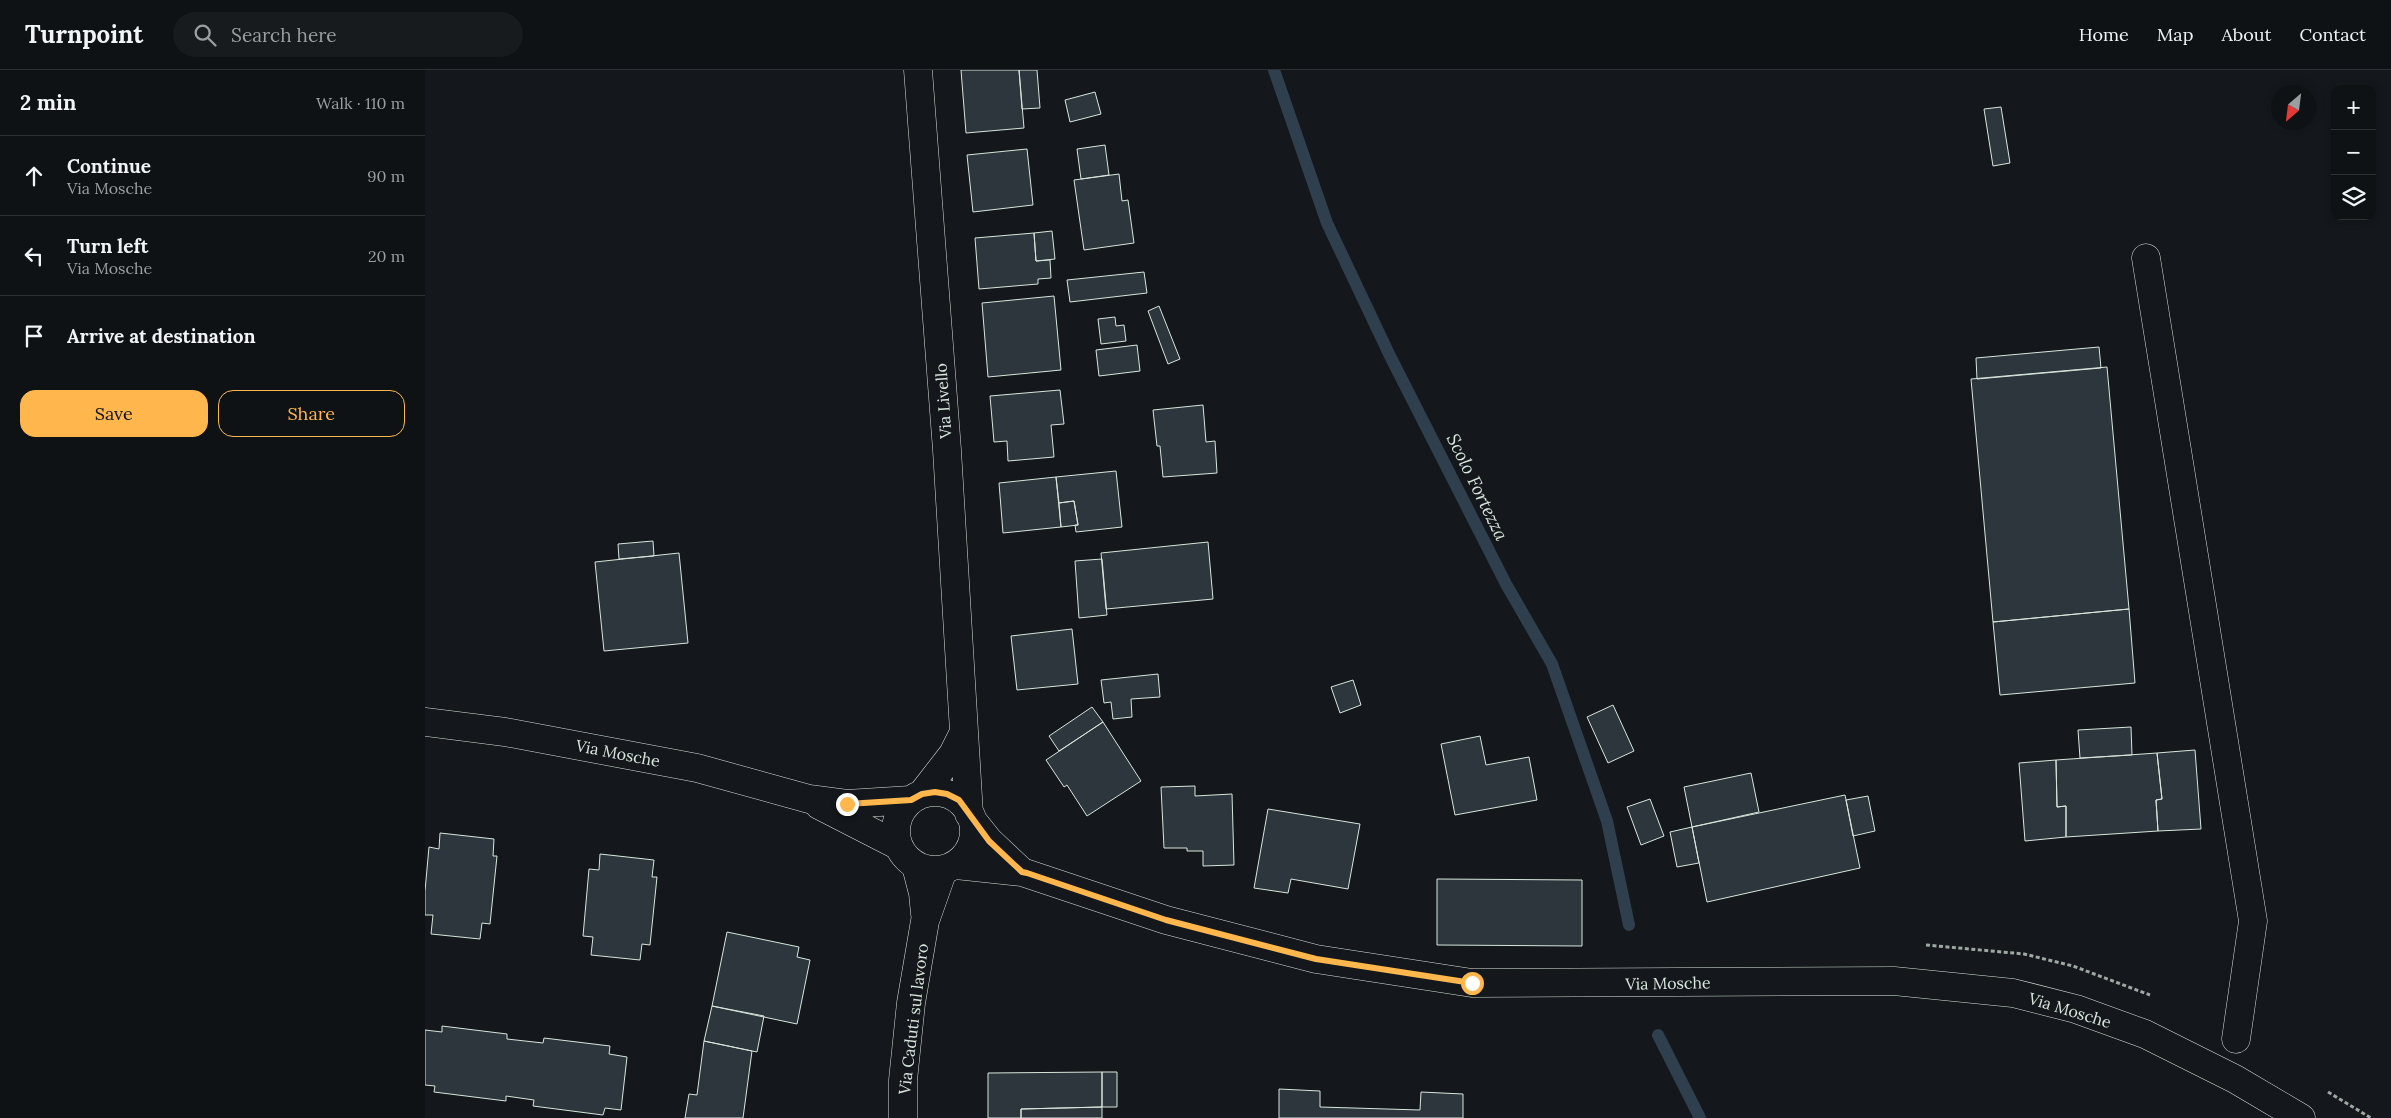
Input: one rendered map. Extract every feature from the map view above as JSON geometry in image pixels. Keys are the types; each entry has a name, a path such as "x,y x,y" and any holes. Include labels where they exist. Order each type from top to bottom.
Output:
{"main road":[{"name":"Via Livello","path":"918,70 947,450 971,817"},
{"path":"2146,258 2253,921 2236,1038"},
{"name":"Via Mosche","path":"425,722 505,732 697,768 809,799 847,804 917,797 935,792 947,794 959,800 989,841 1022,872"},
{"path":"899,846 896,834 897,821 902,810 917,797 953,754 964,732"},
{"name":"Via Mosche","path":"809,799 829,812 899,846 906,858 917,866 929,870 950,867 1022,872 1166,920 1316,959 1472,983 1894,981 2013,993 2076,1009 2145,1034 2235,1079 2301,1118"},
{"path":"950,867 965,856 972,846 974,834 971,817"},
{"name":"Via Caduti sul lavoro","path":"903,1118 903,1080 911,1003 925,921 923,893 917,866"},
{"name":"Via Caduti sul lavoro","path":"925,921 950,867"}],"building":[{"path":"961,70 1019,70 1024,128 966,133"},
{"path":"1019,70 1037,70 1040,108 1022,109"},
{"path":"1095,92 1101,114 1070,122 1065,100"},
{"path":"2001,107 2010,163 1993,166 1984,109"},
{"path":"1105,145 1109,175 1081,179 1077,149"},
{"path":"1027,149 1033,205 973,212 967,155"},
{"path":"1119,174 1122,201 1128,200 1134,243 1084,250 1074,180"},
{"path":"1052,231 1055,259 1036,261 1034,233"},
{"path":"1034,233 1036,261 1050,260 1051,278 1038,279 1038,284 979,289 975,238"},
{"path":"1144,272 1147,293 1070,302 1067,280"},
{"path":"1054,296 1061,370 988,377 982,303"},
{"path":"1159,306 1180,359 1168,364 1148,311"},
{"path":"1115,317 1116,326 1124,325 1126,341 1101,344 1098,319"},
{"path":"1137,345 1140,371 1099,376 1096,350"},
{"path":"2099,347 2101,368 1977,379 1976,358"},
{"path":"2107,367 2129,609 1993,622 1971,379"},
{"path":"1060,390 1064,424 1051,425 1054,457 1008,461 1007,441 994,442 990,396"},
{"path":"1203,405 1206,442 1215,441 1217,473 1163,477 1160,446 1157,446 1153,410"},
{"path":"1116,471 1122,527 1076,532 1075,525 1078,525 1074,501 1059,503 1056,477"},
{"path":"1056,477 1061,527 1003,533 999,483"},
{"path":"1074,501 1078,525 1061,527 1059,503"},
{"path":"653,541 654,556 619,559 618,544"},
{"path":"1208,542 1213,599 1106,609 1101,553"},
{"path":"679,553 688,643 604,651 595,562"},
{"path":"1102,559 1107,615 1079,618 1075,561"},
{"path":"2129,609 2135,683 2000,695 1993,622"},
{"path":"1072,629 1078,684 1017,690 1011,636"},
{"path":"1158,674 1160,697 1131,699 1132,717 1113,719 1111,702 1104,703 1101,680"},
{"path":"1353,680 1361,705 1340,713 1331,687"},
{"path":"1613,705 1634,751 1608,763 1587,717"},
{"path":"1092,707 1103,722 1059,751 1049,736"},
{"path":"1103,722 1141,781 1087,816 1067,785 1064,787 1046,760"},
{"path":"2131,727 2132,755 2080,758 2078,730"},
{"path":"1480,736 1486,765 1529,757 1537,800 1455,815 1441,744"},
{"path":"2195,750 2201,829 2158,831 2156,800 2162,799 2157,753"},
{"path":"2157,753 2162,799 2156,800 2158,831 2066,837 2066,806 2057,807 2056,760"},
{"path":"2056,760 2057,807 2066,806 2066,837 2025,841 2019,763"},
{"path":"1751,773 1759,812 1692,827 1684,787"},
{"path":"1195,786 1195,796 1232,794 1234,865 1203,866 1203,851 1187,851 1187,848 1164,848 1161,787"},
{"path":"1845,795 1860,868 1707,902 1692,827"},
{"path":"1868,796 1875,831 1853,836 1846,800"},
{"path":"1650,799 1664,836 1641,845 1627,807"},
{"path":"1268,809 1360,824 1348,889 1291,879 1288,893 1254,888"},
{"path":"1692,827 1699,863 1677,867 1670,832"},
{"path":"440,833 494,839 493,856 497,856 490,924 482,923 480,939 431,934 433,915 425,915 425,891 429,847 439,849"},
{"path":"600,854 654,860 652,877 657,877 650,945 642,944 640,960 591,955 593,937 583,936 589,869 599,870"},
{"path":"1437,879 1582,880 1582,946 1437,945"},
{"path":"727,932 799,947 797,957 810,960 797,1024 712,1006"},
{"path":"712,1006 764,1016 757,1052 704,1041"},
{"path":"442,1026 507,1034 507,1039 543,1043 544,1038 610,1046 609,1054 627,1057 621,1110 605,1108 603,1115 533,1106 534,1100 506,1096 506,1101 434,1092 435,1086 425,1085 425,1030 442,1032"},
{"path":"704,1041 752,1051 743,1118 685,1118 689,1094 697,1095"},
{"path":"1102,1072 1117,1072 1117,1107 1102,1107"},
{"path":"1102,1072 1102,1107 1021,1109 1021,1118 988,1118 988,1073"},
{"path":"1279,1089 1320,1091 1320,1107 1420,1110 1421,1092 1463,1094 1463,1118 1279,1118"},
{"path":"1102,1107 1102,1118 1021,1118 1021,1109"}],"waterway":[{"name":"Scolo Fortezza","path":"1274,70 1327,223 1390,356 1506,584 1552,664 1607,821 1629,925"},
{"name":"Scolo Fortezza","path":"1658,1035 1700,1118"}],"route":[{"path":"847,804 873,804 911,800 922,794 935,792 947,794 959,800 989,841 1022,872 1166,920 1316,959 1472,983"}]}
